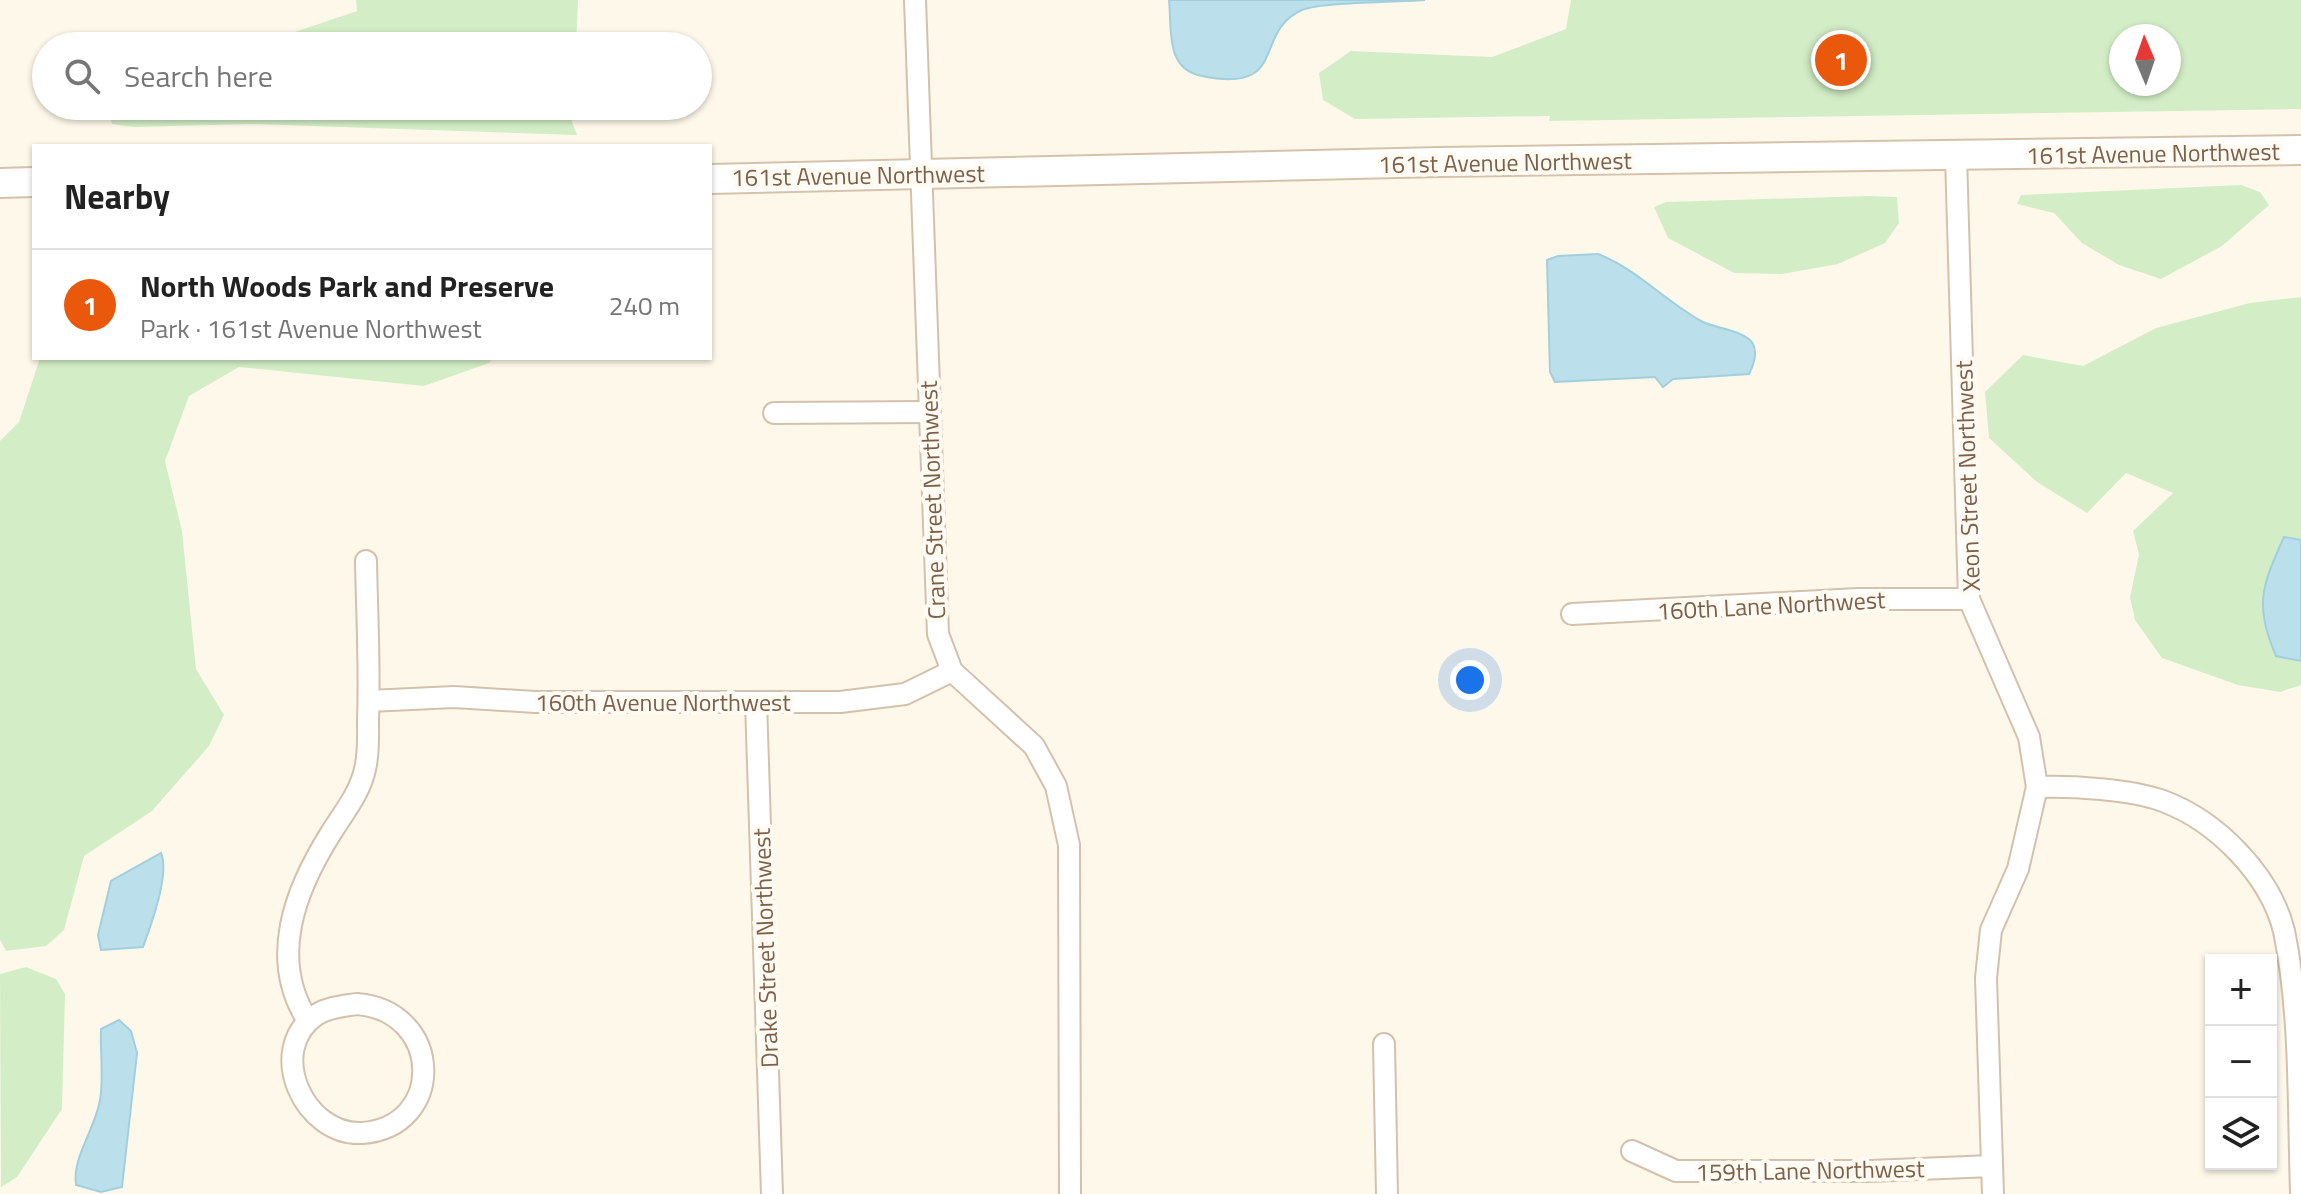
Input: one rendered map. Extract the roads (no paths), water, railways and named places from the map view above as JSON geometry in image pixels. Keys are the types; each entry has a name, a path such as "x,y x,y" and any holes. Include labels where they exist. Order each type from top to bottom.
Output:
{"main road":[{"name":"161st Avenue Northwest","path":"712,179 1440,162 2301,150"},
{"path":"0,183 32,182"}],"street":[{"name":"Crane Street Northwest","path":"915,0 938,634 952,671 1034,746 1056,786 1063,815 1069,845 1070,1194"},
{"name":"Xeon Street Northwest","path":"1956,156 1969,599 2029,737 2037,787"},
{"path":"774,413 928,412"},
{"path":"308,1021 320,1013 357,1004 376,1005 403,1020 417,1041 424,1065 418,1098 404,1117 382,1129 362,1133 340,1131 314,1116 299,1092 294,1074 294,1054 308,1021 291,987 288,963 293,909 307,876 358,792 366,767 369,701 366,561"},
{"name":"160th Lane Northwest","path":"1572,614 1858,599 1969,599"},
{"name":"160th Avenue Northwest","path":"369,701 454,697 535,702 840,702 905,694 952,671"},
{"name":"Drake Street Northwest","path":"756,702 772,1194"},
{"path":"1993,1194 1986,978 1991,930 2018,869 2037,787 2083,786 2162,800 2199,819 2242,857 2270,895 2284,931 2294,1007 2301,1192"},
{"path":"1384,1044 1387,1194"},
{"name":"159th Lane Northwest","path":"1632,1151 1676,1171 1870,1171 1992,1166"}],"water":[{"path":"1169,0 1425,0 1343,4 1302,10 1287,20 1278,32 1259,69 1248,76 1230,79 1202,76 1182,65 1173,47"},
{"path":"1598,254 1626,268 1703,322 1750,340 1755,356 1749,374 1673,379 1663,387 1655,377 1555,382 1550,372 1547,260 1558,256"},
{"path":"2284,537 2301,540 2301,661 2276,656 2263,608 2266,582"},
{"path":"161,853 161,886 143,947 101,950 98,935 111,881"},
{"path":"119,1020 131,1031 137,1053 122,1187 101,1192 76,1185 77,1164 100,1100 101,1029"}],"place":[{"name":"North Woods Park and Preserve","path":"1841,60"}]}
